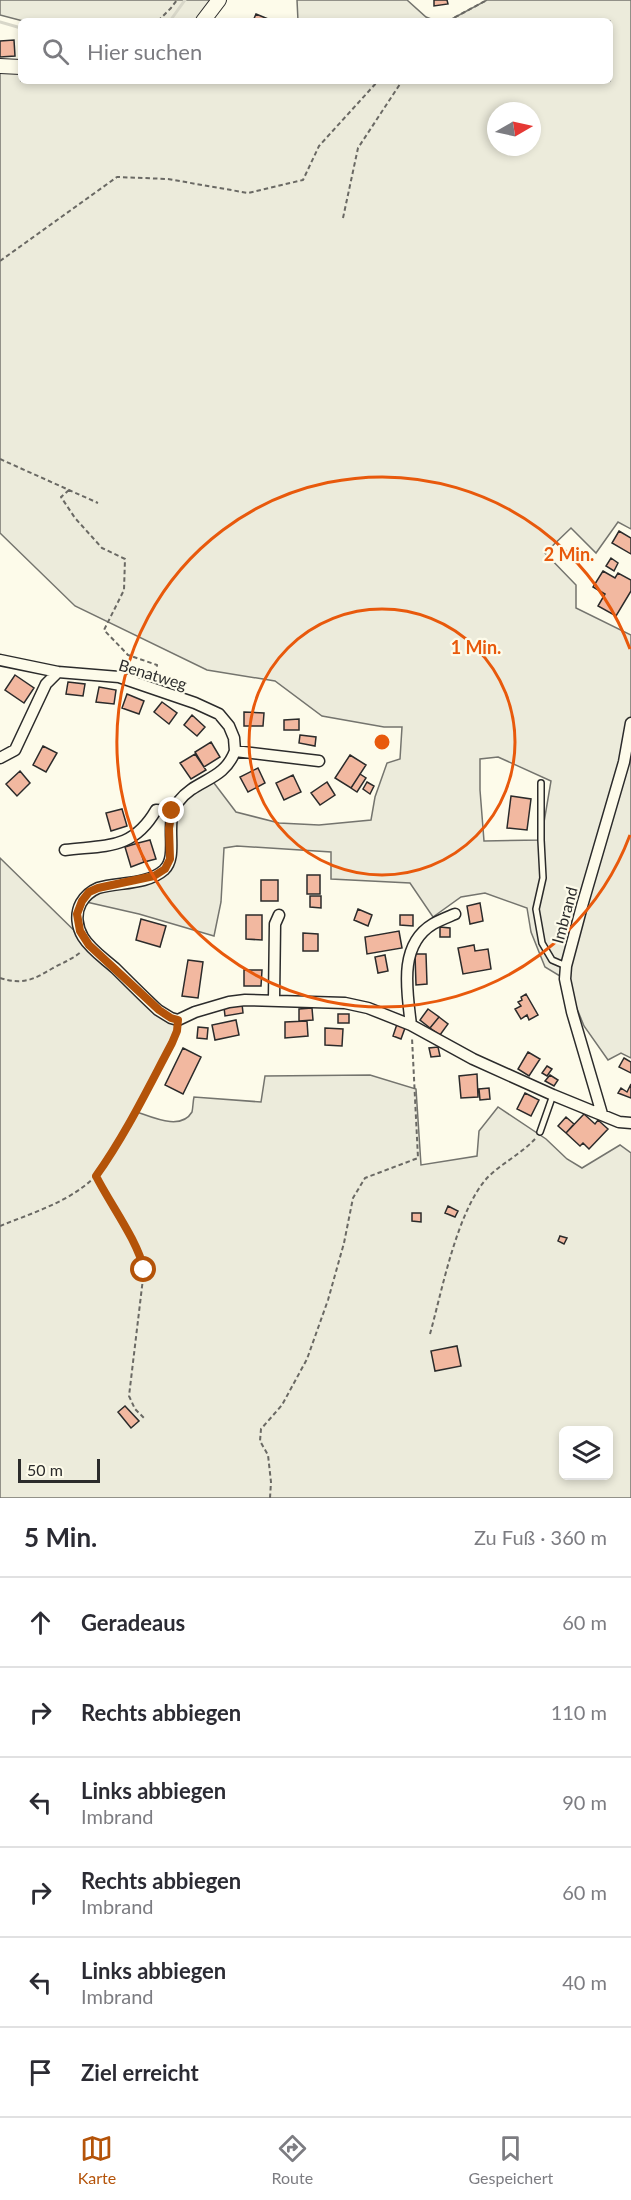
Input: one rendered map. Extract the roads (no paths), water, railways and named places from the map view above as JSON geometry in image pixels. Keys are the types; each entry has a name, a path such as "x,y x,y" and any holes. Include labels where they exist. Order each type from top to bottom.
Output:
{"street":[{"path":"205,18 219,0"},
{"path":"0,66 18,67"},
{"name":"Benatweg","path":"0,660 58,672 119,677 156,689 219,714 230,726 235,751"},
{"path":"0,758 15,750 46,684 58,672"},
{"name":"Imbrand","path":"602,1114 565,979 566,966 609,807 624,762 631,723"},
{"path":"319,761 235,751 232,760 224,770 185,794 172,811 169,828 170,859 165,869 154,876 98,888 89,892 82,901 77,914 77,922 89,945 159,1010 171,1018 178,1020 195,1012 229,1002 274,999 345,1003 368,1008 411,1025 473,1059 553,1095 619,1122 631,1123"},
{"path":"65,850 118,844 138,835 156,810 172,811"},
{"path":"411,1025 406,988 411,951 418,938 432,925 455,914"},
{"path":"274,999 275,924 279,915"}],"lane":[{"path":"542,783 543,878 536,909 542,943 552,960 566,966"},
{"path":"540,1132 553,1095"}],"waterway":[{"path":"172,18 185,0"},
{"path":"0,22 18,27"}]}
